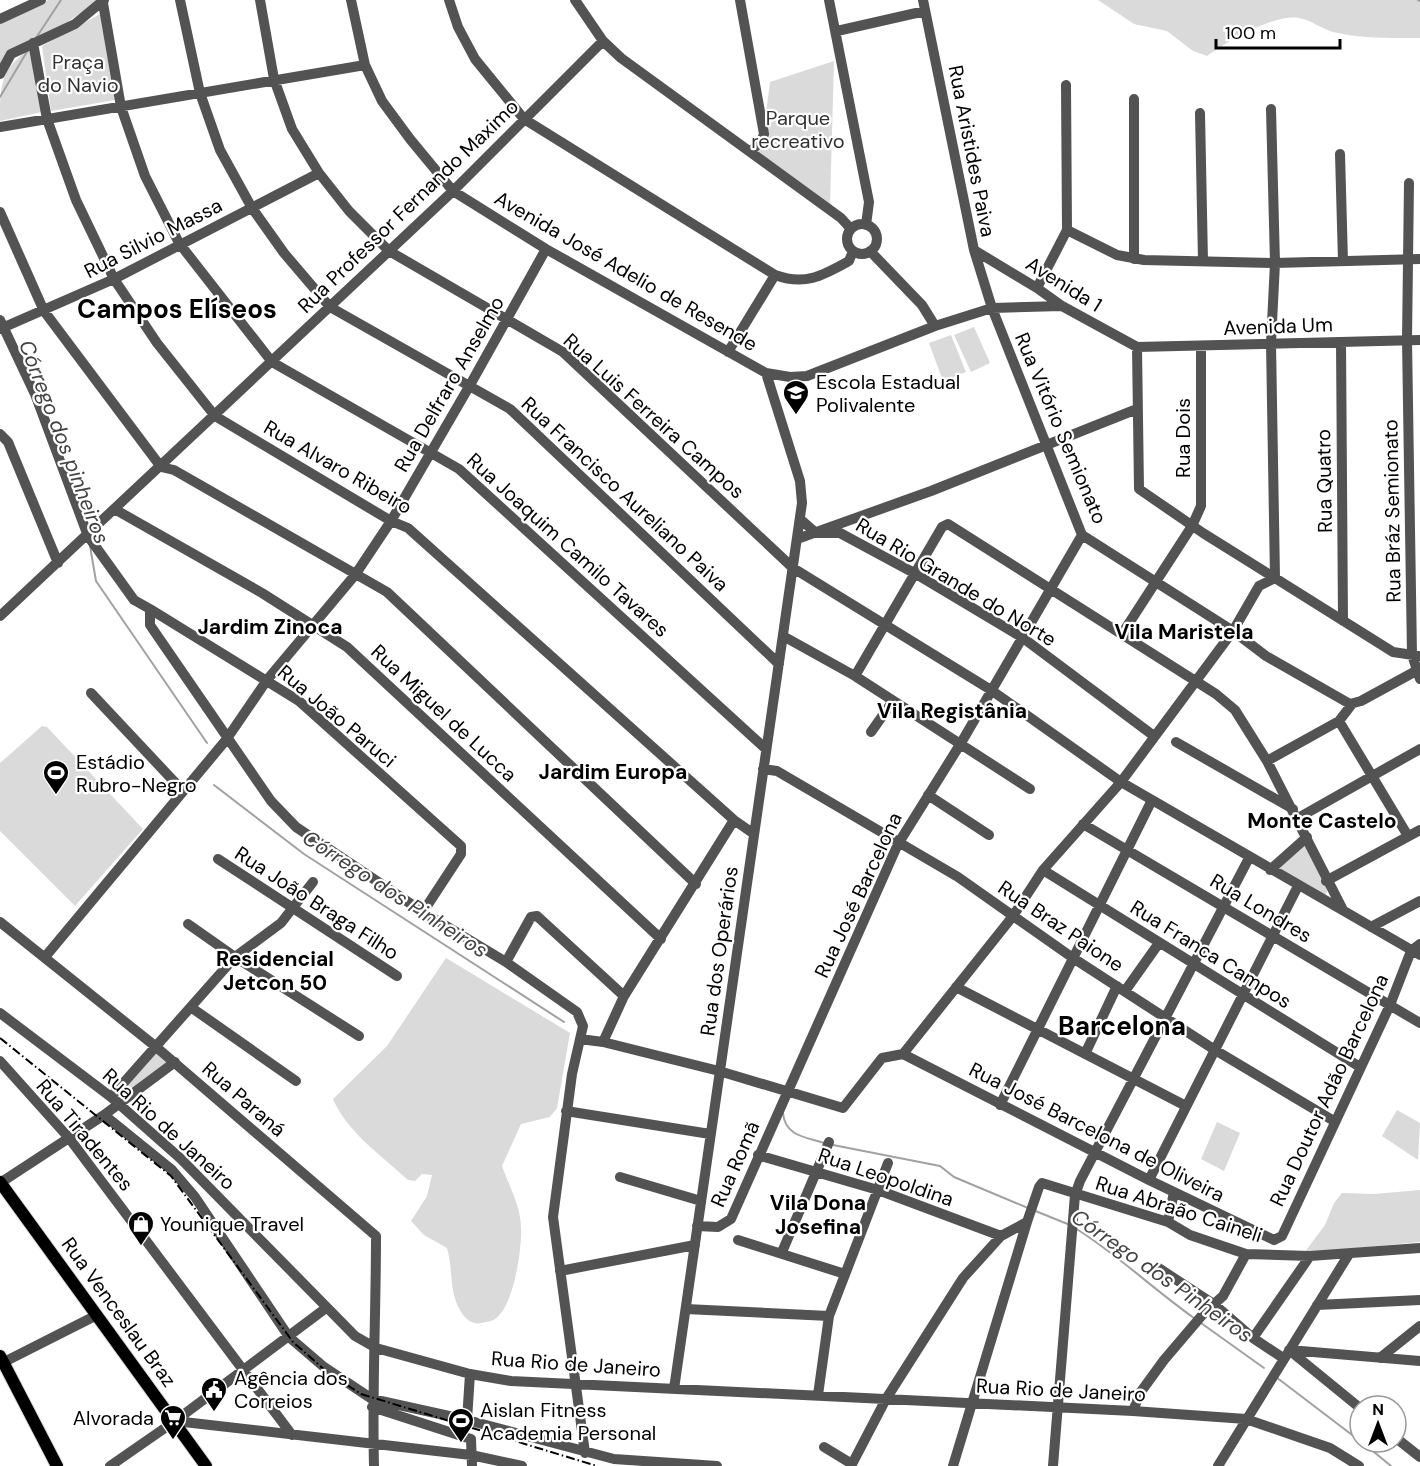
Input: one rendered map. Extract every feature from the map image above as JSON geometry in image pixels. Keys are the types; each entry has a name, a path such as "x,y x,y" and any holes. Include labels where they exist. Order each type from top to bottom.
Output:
{"main road":[{"name":"Rua Venceslau Braz","path":"0,1183 206,1466"},
{"path":"1,1361 57,1466"}],"street":[{"path":"0,19 41,0"},
{"name":"Rua Francisco Aureliano Paiva","path":"180,0 200,93 220,150 252,208 284,253 330,307 510,409 779,664"},
{"name":"Rua Luis Ferreira Campos","path":"260,0 274,79 292,129 319,173 349,211 388,251 563,352 793,568 991,690 1121,782 1298,886 1417,950"},
{"name":"Avenida José Adelio de Resende","path":"351,0 365,65 382,101 453,191 546,249 766,373 790,377 807,376 935,326 992,308 1062,306"},
{"path":"449,0 458,27 475,59 524,119 775,275 789,280 808,280 849,261 853,251"},
{"path":"575,0 603,41 621,58 751,151 841,218 851,229"},
{"path":"740,0 764,134 761,141 751,151"},
{"path":"830,0 869,202 867,225 876,237 875,245 870,251 861,254 853,251 847,240 851,229"},
{"path":"0,74 11,54 75,24 103,2"},
{"name":"Rua Joaquim Camilo Tavares","path":"103,2 121,107 145,176 179,243 272,362 459,469 766,748"},
{"path":"837,31 924,5"},
{"name":"Rua Aristides Paiva","path":"924,5 974,250 992,308"},
{"name":"Rua Professor Fernando Maximo","path":"0,616 116,510 453,191 603,41"},
{"name":"Rua Alvaro Ribeiro","path":"33,43 47,119 76,200 114,279 157,343 215,416 391,521 408,528 734,820 754,834"},
{"path":"0,127 365,65"},
{"path":"1037,288 1067,230 1066,85"},
{"path":"1134,99 1134,259"},
{"path":"1270,109 1275,262 1271,343 1275,578"},
{"path":"1200,113 1203,261"},
{"path":"1340,154 1343,261"},
{"name":"Rua Silvio Massa","path":"1,326 44,311 114,279 179,243 319,173"},
{"name":"Rua Bráz Semionato","path":"1409,183 1407,340 1418,675"},
{"path":"0,212 44,311 161,467 174,470 387,592 696,884"},
{"path":"851,229 867,225"},
{"path":"1067,230 1117,255 1134,259 1275,262 1420,259"},
{"name":"Rua Delfraro Anselmo","path":"45,957 226,740 267,680 355,575 391,521 508,321 546,249"},
{"name":"Avenida 1","path":"974,250 1062,306 1137,347"},
{"path":"870,251 922,305 935,326"},
{"path":"728,352 775,275"},
{"name":"Rua Vitório Semionato","path":"992,308 1082,535 1233,632 1266,656 1352,704"},
{"name":"Rua João Paruci","path":"1,326 35,394 88,536 134,600 267,680 298,702 461,846 461,854 423,912"},
{"name":"Avenida Um","path":"1137,347 1420,340"},
{"name":"Rua Quatro","path":"1341,342 1343,621"},
{"path":"1137,347 1139,489 1192,526 1393,652 1416,656"},
{"name":"Rua Dois","path":"1122,634 1192,526 1201,506 1201,347"},
{"path":"766,373 800,481 800,519 816,533"},
{"path":"797,539 932,491 1137,409"},
{"path":"0,434 8,442 58,563"},
{"name":"Rua Miguel de Lucca","path":"116,510 313,623 347,647 661,939"},
{"name":"Rua dos Operários","path":"674,1389 800,519"},
{"path":"855,676 942,527 948,524 1122,634 1235,710 1296,814 1326,881 1344,911"},
{"name":"Rua Rio Grande do Norte","path":"816,533 840,533 916,574 1023,638 1154,736"},
{"name":"Rua José Barcelona","path":"788,1091 898,844 1023,638 1082,535"},
{"path":"580,1039 603,1042 719,1071 843,1108 882,1058 903,1054 1012,915 1043,870 1121,782 1233,632 1259,586 1275,578"},
{"path":"150,609 150,625 226,740 271,801 296,826 423,912 506,962 577,1012 583,1026 566,1111 553,1217 585,1453"},
{"path":"783,636 855,676 961,742 1030,789"},
{"path":"1267,761 1339,721 1352,704 1418,675"},
{"path":"91,693 183,791"},
{"path":"871,732 893,701"},
{"path":"1339,721 1408,836"},
{"path":"1176,742 1296,814"},
{"path":"1296,814 1372,778 1420,749"},
{"name":"Rua Braz Paione","path":"764,769 777,771 898,844 958,877 1073,958 1215,1050 1334,1121"},
{"path":"928,795 989,835"},
{"path":"1000,1105 1152,800"},
{"path":"603,1042 624,996 734,820"},
{"name":"Rua Londres","path":"1083,824 1420,1023"},
{"path":"1326,881 1420,830"},
{"path":"1270,870 1306,837"},
{"path":"1053,1466 1076,1195 1095,1152 1249,858"},
{"name":"Rua João Braga Filho","path":"218,859 397,976"},
{"name":"Rua Franca Campos","path":"1043,870 1360,1067"},
{"path":"0,1183 104,1115 155,1046 192,1008 235,957 281,923 314,882"},
{"path":"1149,1180 1298,886"},
{"path":"1371,927 1420,901"},
{"path":"506,962 531,917 537,916 624,996"},
{"name":"Rua Paraná","path":"0,922 175,1062 376,1236 376,1348 372,1403 374,1466"},
{"path":"188,924 235,957 359,1035"},
{"path":"1085,1054 1121,989 1159,943"},
{"name":"Rua Doutor Adão Barcelona","path":"1274,1240 1282,1236 1334,1121 1417,950"},
{"path":"956,987 1186,1106"},
{"path":"192,1008 296,1081"},
{"name":"Rua Rio de Janeiro","path":"0,1013 115,1101 180,1158 326,1308 355,1336 376,1348 470,1374 511,1381 1058,1407 1246,1419 1330,1448 1359,1466"},
{"name":"Rua José Barcelona de Oliveira","path":"903,1054 1149,1180 1274,1240"},
{"name":"Rua Tiradentes","path":"0,1061 69,1138 292,1435"},
{"path":"115,1101 175,1062"},
{"name":"Rua Romã","path":"697,1226 718,1227 731,1219 788,1091"},
{"path":"566,1111 710,1134"},
{"path":"104,1115 172,1170 195,1197 289,1337 372,1403 471,1439 471,1461"},
{"path":"782,1252 829,1142"},
{"name":"Rua Leopoldina","path":"758,1155 878,1190 1001,1236"},
{"path":"818,1395 829,1316 888,1163"},
{"path":"620,1177 701,1201"},
{"name":"Rua Abraão Caineli","path":"1027,1222 1039,1186 1045,1183 1076,1195 1168,1222 1190,1235 1246,1254 1310,1256 1420,1248"},
{"path":"1168,1222 1174,1192"},
{"path":"824,1447 851,1465 886,1399 963,1278 1001,1236 1027,1222"},
{"path":"953,1466 1027,1222"},
{"path":"738,1239 845,1274"},
{"path":"560,1271 695,1245"},
{"path":"1133,1411 1140,1393 1164,1359 1228,1289 1246,1254"},
{"path":"1218,1466 1349,1254"},
{"path":"1253,1338 1310,1256"},
{"path":"1157,1267 1253,1338 1286,1354 1348,1399"},
{"path":"1317,1305 1420,1300"},
{"path":"110,1466 175,1421 242,1368 289,1337 326,1308"},
{"path":"686,1309 829,1316"},
{"path":"1,1361 95,1316"},
{"path":"1380,1358 1420,1326"},
{"path":"1286,1354 1420,1361"},
{"path":"467,1420 470,1374"},
{"path":"372,1403 467,1420 585,1453 633,1462 717,1466"},
{"path":"175,1421 373,1444 471,1461 522,1466"},
{"path":"1408,1448 1420,1457"}],"green space":[{"path":"48,0 100,0 0,67 0,24"},
{"path":"1098,0 1420,0 1420,38 1355,36 1329,31 1303,19 1288,18 1251,30 1207,56 1193,51 1167,31 1134,24"},
{"name":"Praça do Navio","path":"100,14 115,100 51,111 42,46"},
{"path":"29,49 42,112 0,121 0,98 7,72 12,64"},
{"name":"Parque recreativo","path":"834,61 830,205 756,151 763,137 770,82"},
{"path":"974,327 990,363 971,372 954,335"},
{"path":"951,335 966,372 943,381 929,343"},
{"name":"Estádio Rubro-Negro","path":"42,726 47,727 143,829 75,906 0,831 0,763"},
{"path":"1304,841 1328,890 1325,895 1275,868"},
{"path":"446,958 570,1033 557,1108 550,1117 521,1124 502,1166 517,1204 520,1220 518,1263 512,1290 502,1312 494,1320 482,1323 467,1319 457,1303 447,1248 424,1235 411,1221 427,1196 432,1175 422,1174 415,1181 408,1180 356,1133 333,1099 387,1046"},
{"path":"156,1049 170,1062 119,1101 114,1097"},
{"path":"1397,1110 1420,1123 1418,1160 1382,1136"},
{"path":"1217,1122 1240,1133 1224,1171 1201,1159"},
{"path":"1420,1190 1420,1242 1304,1253 1325,1225 1334,1203 1342,1193 1374,1194"}],"waterway":[{"name":"Córrego dos pinheiros","path":"36,38 61,0"},
{"name":"Córrego dos pinheiros","path":"0,97 28,50"},
{"name":"Córrego dos Pinheiros","path":"90,546 96,581 207,743"},
{"name":"Córrego dos Pinheiros","path":"214,785 304,854 564,1022"},
{"name":"Córrego dos Pinheiros","path":"783,1113 792,1131 824,1143"},
{"name":"Córrego dos Pinheiros","path":"833,1145 940,1166 954,1177 1028,1208"},
{"name":"Córrego dos Pinheiros","path":"1033,1210 1070,1225"},
{"name":"Córrego dos Pinheiros","path":"1075,1228 1106,1249 1194,1318"},
{"name":"Córrego dos Pinheiros","path":"1201,1323 1264,1368"},
{"name":"Córrego dos Pinheiros","path":"1276,1377 1348,1432"},
{"name":"Córrego dos Pinheiros","path":"1376,1454 1391,1466"}],"railway":[{"path":"0,1038 171,1176 293,1342 327,1372 361,1394 597,1466"}],"place":[{"name":"Escola Estadual Polivalente","path":"796,416"},
{"name":"Estádio Rubro-Negro","path":"56,796"},
{"name":"Younique Travel","path":"141,1247"},
{"name":"Agência dos Correios","path":"214,1413"},
{"name":"Alvorada","path":"173,1441"},
{"name":"Aislan Fitness Academia Personal","path":"461,1444"}],"district":[{"name":"Campos Elíseos","path":"177,309"},
{"name":"Jardim Zinoca","path":"270,627"},
{"name":"Vila Maristela","path":"1184,632"},
{"name":"Vila Registânia","path":"952,711"},
{"name":"Jardim Europa","path":"613,772"},
{"name":"Monte Castelo","path":"1322,821"},
{"name":"Residencial Jetcon 50","path":"275,971"},
{"name":"Barcelona","path":"1122,1026"},
{"name":"Vila Dona Josefina","path":"818,1215"}]}
